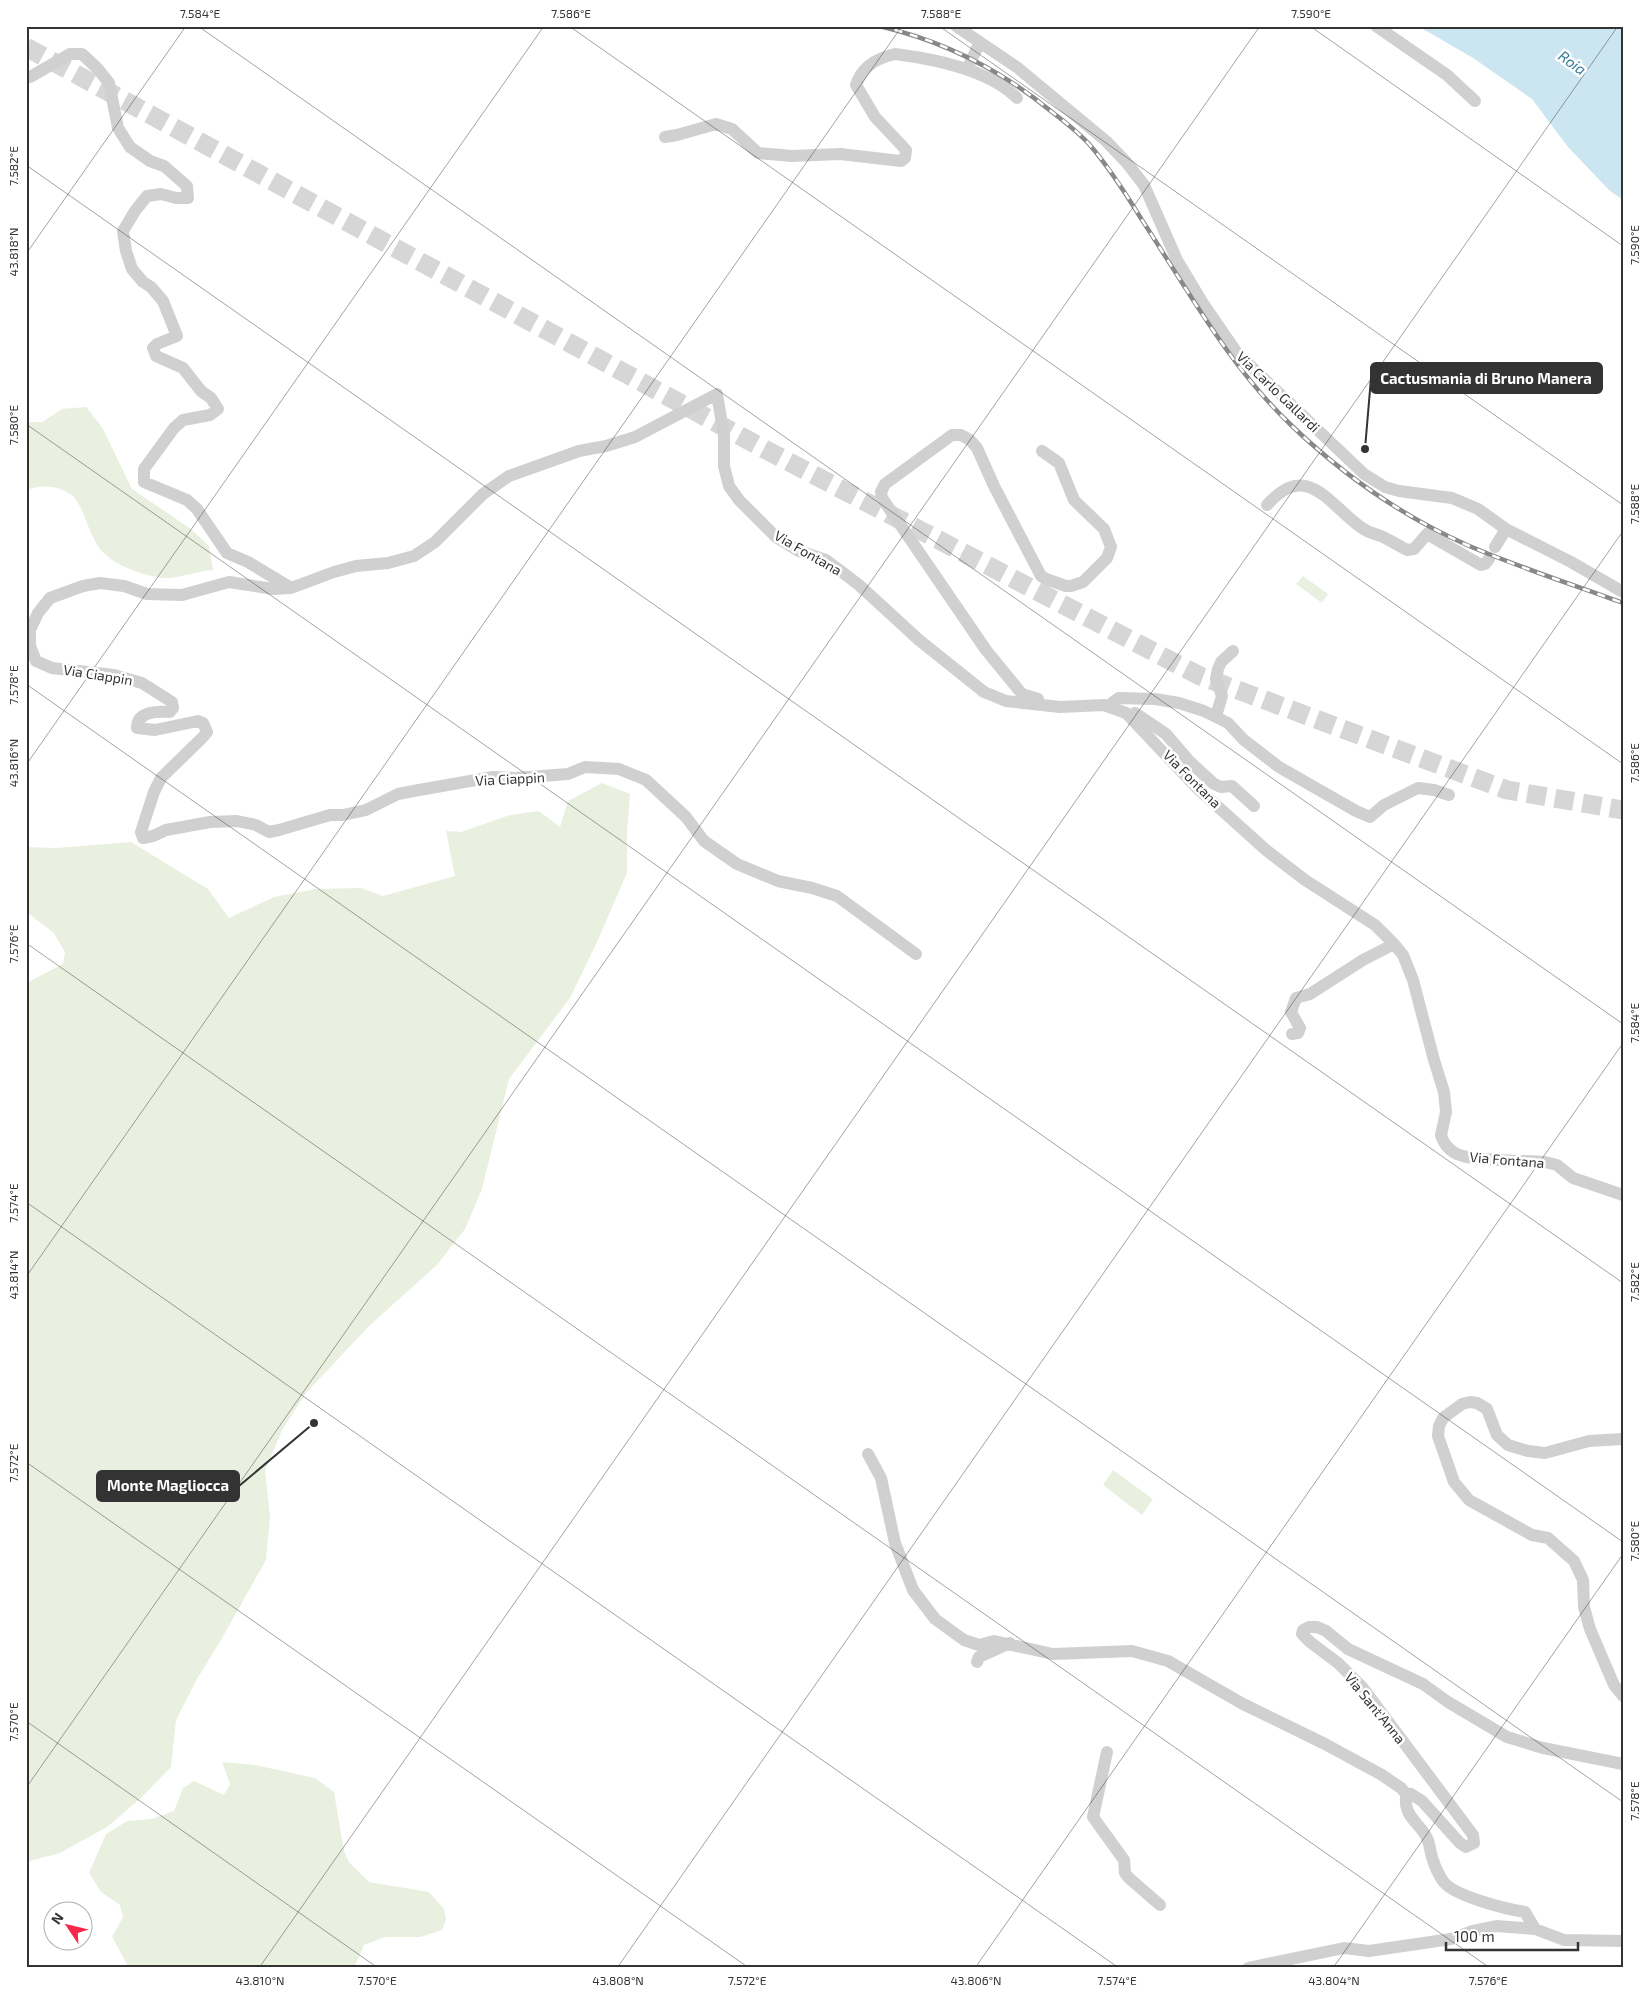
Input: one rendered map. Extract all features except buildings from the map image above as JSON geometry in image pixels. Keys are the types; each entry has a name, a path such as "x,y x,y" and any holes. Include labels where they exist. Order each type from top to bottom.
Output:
{"street":[{"name":"Via Carlo Gallardi","path":"956,26 1018,68 1106,141 1128,163 1144,185 1177,260 1204,305 1237,353 1374,482 1399,491 1452,498 1478,508 1506,530 1571,562 1623,592"},
{"path":"1376,26 1447,75 1475,101"},
{"path":"967,69 980,42"},
{"path":"26,76 30,77 46,69 70,54 82,54 98,69 109,84 118,128 130,147 150,160 164,166 188,186 188,198 176,198 161,194 147,196 123,231 126,251 132,269 163,301 177,336 157,344 153,348 156,356 183,368 201,391 212,398 218,408 210,415 184,420 174,428 144,468 144,482 187,500 197,509 227,553 248,562 291,588"},
{"path":"665,137 716,124 732,130 758,153 786,156 840,154 901,161 906,158 906,150 875,117 857,87 862,71 874,61 895,54 967,69 998,84 1017,98"},
{"name":"Via Ciappin","path":"717,394 636,437 606,446 579,451 509,476 482,494 435,542 414,556 388,563 356,566 291,588 273,589 230,582 182,595 147,594 124,586 100,583 83,586 50,598 38,613 30,630 30,646 36,661 52,668 114,675 142,683 172,702 173,708 170,712 158,711 149,713 141,717 137,722 137,728 154,730 198,721 203,723 207,732 161,778 154,792 141,832 143,838 166,830 210,822 237,820 256,825 269,832 330,815 343,815 366,810 398,794 427,788 493,777 544,777 568,774 586,766 619,769 646,780 686,817 704,840 737,864 778,882 812,888 837,896 916,954"},
{"name":"Via Fontana","path":"717,394 724,436 724,466 728,486 739,500 776,537 799,551 826,560 859,585 919,640 984,692 1006,701 1060,706 1113,703 1135,721 1196,787 1266,850 1305,880 1376,925 1403,955 1413,980 1444,1092 1446,1112 1441,1135 1448,1148 1456,1154 1472,1158 1545,1162 1556,1166 1574,1178 1623,1195"},
{"path":"1042,451 1059,462 1074,500 1104,529 1111,547 1107,558 1092,574 1083,582 1071,586 1059,584 1041,576 994,486 977,448 970,440 961,435 952,435 885,484 881,492 882,498 986,650 1013,685 1022,694 1038,700 1070,700 1082,705"},
{"path":"1267,505 1281,491 1301,484 1307,485 1317,489 1338,509 1373,536 1381,536 1407,550 1414,549 1427,534 1481,565 1485,564 1506,530"},
{"path":"1216,716 1222,696 1216,679 1218,669 1221,662 1233,651"},
{"path":"1113,703 1119,698 1155,699 1179,703 1216,716 1228,723 1244,740 1279,767 1370,817 1384,805 1418,788 1434,790 1449,795"},
{"path":"1113,703 1124,704 1140,718 1166,734 1210,781 1221,787 1232,786 1254,806"},
{"path":"1292,1034 1298,1033 1300,1028 1291,1012 1296,998 1310,994 1363,960 1394,944"},
{"path":"1623,1439 1589,1441 1545,1453 1528,1451 1508,1445 1496,1434 1487,1409 1477,1403 1470,1402 1462,1404 1443,1418 1439,1426 1438,1436 1454,1482 1469,1500 1532,1535 1548,1538 1574,1561 1583,1580 1584,1607 1590,1629 1614,1685 1623,1696"},
{"path":"868,1454 880,1478 895,1543 913,1590 934,1619 964,1640 979,1645 994,1640 1053,1654 1132,1651 1168,1661 1242,1704 1325,1744 1382,1775 1401,1788 1408,1796 1405,1804 1409,1816 1427,1837 1433,1862 1444,1883 1462,1894 1502,1909 1525,1912 1535,1930"},
{"name":"Via Sant'Anna","path":"1408,1796 1411,1794 1422,1801 1460,1843 1466,1847 1474,1843 1473,1835 1363,1688 1338,1662 1310,1642 1302,1634 1303,1630 1308,1627 1317,1627 1326,1631 1348,1649 1398,1674 1423,1684 1448,1702 1507,1737 1543,1748 1623,1764"},
{"path":"977,1662 979,1657 1010,1643"},
{"path":"1107,1752 1093,1817 1124,1860 1125,1873 1160,1905"},
{"path":"1248,1968 1344,1948 1369,1951 1451,1939 1472,1931 1496,1926 1535,1930 1564,1940 1623,1941"}],"green space":[{"path":"86,407 102,427 132,489 191,529 209,546 213,570 164,578 147,575 128,568 107,556 101,550 78,503 72,495 52,487 26,490 26,422 42,422 62,409"},
{"path":"1303,576 1328,594 1322,603 1296,584"},
{"path":"602,783 630,794 627,831 627,873 570,998 509,1079 482,1189 465,1229 437,1265 369,1326 306,1393 282,1430 265,1471 270,1516 266,1560 197,1679 176,1720 171,1767 141,1798 107,1827 60,1853 26,1862 26,983 63,964 65,952 53,932 26,912 26,847 56,848 131,842 208,889 229,918 274,897 316,889 361,888 383,896 455,876 446,831 461,832 510,815 539,811 560,827 568,801"},
{"path":"1113,1470 1153,1499 1142,1515 1103,1485"},
{"path":"222,1762 255,1765 315,1778 334,1792 344,1851 349,1862 369,1882 429,1892 444,1909 446,1920 442,1930 420,1937 385,1937 364,1945 354,1968 129,1968 112,1937 123,1917 120,1905 101,1892 89,1873 106,1834 127,1821 152,1819 174,1811 183,1788 194,1781 224,1795 230,1784"}],"water":[{"name":"Roia","path":"1418,26 1623,26 1623,200 1609,190 1568,147 1532,99 1473,58"}],"tunnel":[{"path":"26,47 768,451 1200,676 1507,790 1623,810"}],"railway":[{"path":"879,26 926,40 992,70 1033,97 1080,135 1117,181 1210,327 1248,378 1291,425 1352,477 1396,507 1443,534 1525,568 1623,603"}],"place":[{"name":"Cactusmania di Bruno Manera","path":"1365,449"},
{"name":"Monte Magliocca","path":"314,1423"}]}
